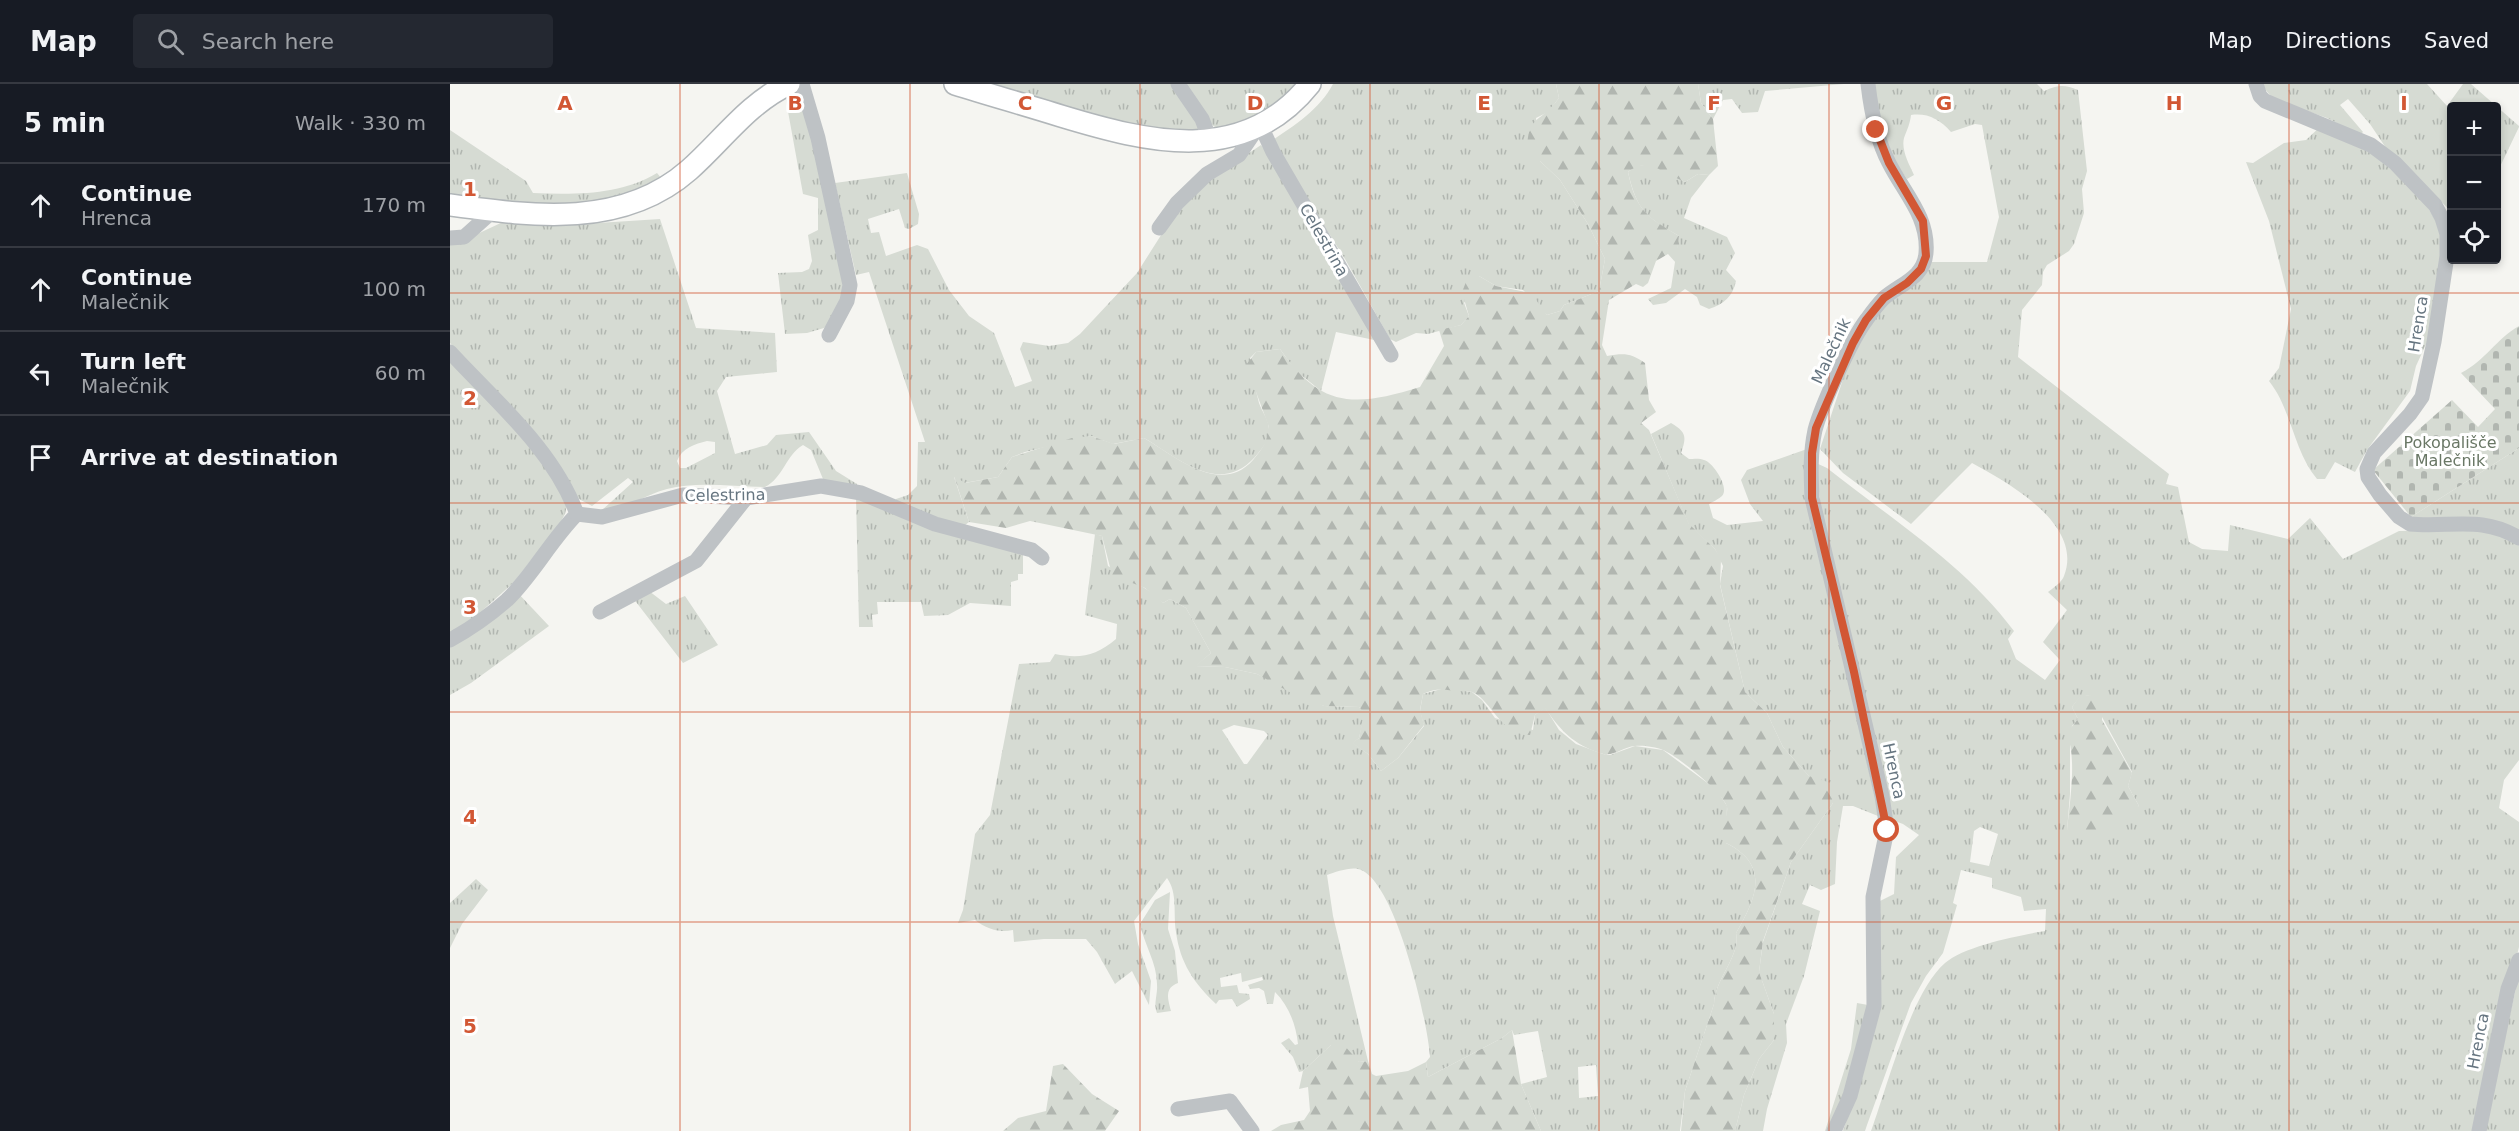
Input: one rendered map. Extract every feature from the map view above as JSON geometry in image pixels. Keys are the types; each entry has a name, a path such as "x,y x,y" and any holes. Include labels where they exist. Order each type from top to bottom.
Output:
{"street":[{"path":"450,205 562,216 595,213 646,198 671,184 746,113 765,98 789,84"},
{"path":"802,84 818,138 850,285 847,301 829,335"},
{"path":"955,84 1137,137 1167,142 1210,140 1241,133 1291,104 1310,84"},
{"path":"1178,84 1202,119 1210,140"},
{"name":"Malečnik","path":"1812,453 1816,428 1853,343 1866,320 1884,298 1907,283 1921,269 1926,256 1923,221 1889,163 1876,130 1868,84"},
{"name":"Hrenca","path":"2256,84 2260,96 2265,101 2371,145 2395,163 2435,205 2447,234 2447,256 2434,342 2422,397 2410,414 2374,453 2368,463 2368,477 2399,517 2410,524 2486,524 2503,528 2519,538"},
{"path":"1159,228 1177,203 1207,174 1239,155 1260,124"},
{"name":"Celestrina","path":"1260,124 1273,152 1391,355"},
{"path":"450,238 464,237 493,211"},
{"path":"450,352 549,459 569,490 577,514 562,529 507,599 466,631 450,640"},
{"name":"Hrenca","path":"1812,453 1812,498 1859,694 1887,830 1873,897 1874,1006 1850,1096 1834,1131"},
{"name":"Celestrina","path":"577,514 602,516 683,495 746,498 821,486 861,493 935,524 1032,550 1042,558"},
{"path":"600,612 696,561 746,498"},
{"name":"Hrenca","path":"2479,1131 2508,989 2519,960"},
{"path":"1178,1109 1230,1101 1252,1131"}],"green space":[{"path":"987,84 1173,84 1200,126 1198,132 1188,133 1118,123"},
{"path":"1183,84 1301,84 1263,112 1218,129 1212,125"},
{"path":"1333,84 1556,84 1559,98 1548,112 1536,118 1540,161 1560,180 1588,224 1605,259 1599,291 1564,305 1560,311 1547,315 1523,290 1496,286 1479,276 1464,303 1469,316 1461,325 1428,334 1416,333 1396,342 1390,339 1345,259 1271,141 1314,109"},
{"path":"1556,84 1698,84 1701,103 1713,119 1718,166 1709,175 1698,174 1685,182 1650,166 1643,166 1628,172 1635,195 1644,211 1679,236 1676,263 1668,254 1656,261 1648,283 1643,287 1636,284 1609,300 1602,345 1607,356 1627,355 1636,357 1645,363 1649,400 1656,412 1641,423 1649,430 1689,524 1715,549 1721,559 1720,585 1745,692 1767,713 1783,747 1809,776 1831,783 1833,803 1791,862 1763,941 1759,972 1774,1014 1774,1040 1759,1059 1744,1095 1735,1131 1681,1131 1685,1091 1714,1004 1715,994 1732,959 1737,942 1736,933 1749,908 1755,884 1754,872 1749,862 1740,852 1726,843 1721,829 1727,813 1724,801 1699,775 1669,753 1657,748 1635,746 1609,754 1600,753 1568,736 1545,708 1535,715 1530,735 1520,733 1504,724 1474,693 1443,689 1423,694 1420,710 1424,725 1398,758 1381,771 1368,754 1352,743 1359,738 1364,713 1359,707 1324,706 1302,699 1257,674 1225,667 1195,666 1211,653 1186,608 1170,599 1163,603 1145,588 1112,575 1102,536 1030,521 1006,528 969,522 954,476 965,483 998,477 1012,457 1072,438 1091,436 1114,444 1144,438 1197,469 1212,474 1226,475 1240,470 1253,460 1267,437 1269,427 1246,365 1256,352 1280,349 1295,369 1325,393 1358,400 1376,398 1420,387 1444,346 1439,330 1461,325 1469,316 1462,292 1468,277 1479,276 1496,286 1531,293 1547,315 1560,311 1564,305 1599,291 1605,259 1588,224 1560,180 1540,161 1527,157 1527,143 1531,127 1559,98"},
{"path":"1698,84 1844,84 1765,91 1758,112 1742,113 1732,99 1723,100 1713,119 1701,103"},
{"path":"1873,84 2037,84 2044,91 2061,86 2078,90 2087,171 2082,189 2084,213 2074,244 2069,251 2047,265 2043,272 2042,285 2022,310 2018,357 2169,474 2166,484 2178,487 2189,542 2202,549 2228,551 2230,525 2288,539 2310,518 2343,559 2399,531 2487,529 2519,544 2519,760 2504,780 2499,808 2519,822 2519,947 2474,1131 1871,1131 1901,1042 1921,995 1945,963 1978,946 2045,931 2046,909 2024,911 2021,897 1992,888 1992,878 1961,870 1953,903 1957,905 1943,953 1926,976 1911,1003 1865,1131 1843,1131 1858,1085 1878,902 1894,894 1896,857 1919,835 1903,824 1892,820 1822,519 1816,463 1827,468 1901,524 1973,584 2014,631 2008,639 2016,659 2045,680 2060,660 2043,642 2067,610 2048,592 2064,576 2067,557 2063,540 2053,523 2039,508 2005,482 1972,463 1911,524 1843,473 1820,449 1847,367 1877,313 1931,262 1987,262 1999,217 1982,125 1975,124 1951,132 1933,118 1911,115 1904,138 1904,147 1914,175 1907,179 1888,145","holes":["2090,695 2132,772 2128,786 2139,806 2067,831 2070,740 2072,726 2078,719 2072,707 2080,697","1980,827 1998,834 1989,866 1970,862 1974,831"]},
{"path":"2261,84 2427,84 2447,106 2447,207 2388,151 2370,124 2348,99 2340,105 2363,132 2360,135 2327,118 2273,99"},
{"path":"2463,84 2471,84 2492,102 2450,102"},
{"path":"799,90 846,274 836,318 824,328 807,333 785,334 778,273 802,272 809,269 812,261 808,235 818,230 818,198 803,194 785,95"},
{"path":"2501,110 2519,127 2501,165"},
{"path":"2322,125 2364,148 2388,165 2421,196 2440,228 2441,254 2427,342 2416,366 2410,391 2367,450 2355,472 2335,462 2325,479 2317,479 2303,456 2283,404 2269,381 2279,368 2291,309 2269,221 2246,162 2253,163 2284,143 2306,140"},
{"path":"450,130 526,181 533,193 565,194 613,190 657,173 662,179 617,199 565,207 450,197"},
{"path":"1261,145 1285,177 1379,341 1336,332 1321,391 1295,370 1280,349 1256,352 1250,358 1259,403 1267,419 1269,433 1263,448 1255,457 1241,468 1227,474 1213,474 1198,470 1144,438 1113,444 1091,436 1012,457 998,477 964,483 954,477 969,522 960,529 893,506 896,499 908,495 917,486 918,442 925,442 869,272 856,275 835,183 907,173 919,214 918,224 909,229 905,228 899,209 868,219 871,233 879,232 886,256 917,245 928,249 949,290 969,316 994,333 1015,387 1032,381 1020,349 1023,342 1049,346 1068,343 1080,334 1137,273 1177,210 1192,191"},
{"path":"1652,164 1685,182 1698,174 1709,175 1691,198 1684,218 1727,237 1735,253 1726,270 1736,281 1735,286 1727,299 1714,307 1709,309 1700,305 1697,297 1685,289 1666,303 1653,305 1648,299 1671,288 1679,236 1651,218 1635,196 1628,172 1636,166"},
{"path":"660,219 696,328 775,333 777,372 726,377 717,391 735,454 767,445 776,435 809,432 836,471 857,484 858,490 823,479 811,450 803,445 792,455 776,478 765,487 703,485 679,487 658,492 619,508 601,511 633,482 628,478 592,506 577,498 450,343 450,238 473,236 505,221 567,225","holes":["702,442 715,442 715,453 686,468 680,468 677,461 686,450"]},
{"name":"Pokopališče Malečnik","path":"2519,326 2519,448 2411,517 2373,470 2452,400 2478,427 2495,409 2461,373"},
{"path":"450,357 555,473 567,505 559,525 513,583 474,618 450,633"},
{"path":"1671,423 1684,435 1681,453 1689,459 1701,459 1708,462 1719,476 1724,492 1721,497 1709,504 1713,518 1727,525 1763,521 1750,504 1741,480 1747,470 1807,449 1860,732 1877,806 1878,816 1853,806 1843,806 1837,842 1835,884 1821,890 1810,885 1802,904 1820,911 1804,976 1786,1024 1787,1043 1767,1109 1763,1131 1735,1131 1744,1095 1759,1059 1774,1040 1774,1014 1759,972 1763,942 1791,862 1833,803 1783,747 1767,713 1745,692 1720,584 1723,566 1715,549 1689,525 1651,434"},
{"path":"2519,448 2519,533 2411,517"},
{"path":"856,497 1023,550 1023,574 1018,574 1018,580 1011,582 1011,606 970,603 948,615 924,616 921,602 877,602 878,614 872,615 873,627 859,627"},
{"path":"1095,534 1102,536 1108,566 1156,595 1163,603 1170,599 1186,608 1211,653 1196,666 1225,667 1257,674 1324,706 1359,707 1365,713 1359,738 1353,743 1368,754 1381,771 1398,758 1424,726 1420,711 1423,694 1445,688 1472,692 1482,700 1495,718 1533,730 1535,715 1545,707 1559,730 1576,744 1603,754 1610,755 1635,746 1663,750 1717,790 1727,806 1726,843 1740,852 1749,862 1754,872 1755,884 1749,908 1736,933 1737,942 1732,959 1715,994 1714,1004 1685,1091 1680,1131 1541,1131 1521,1084 1547,1077 1538,1031 1514,1035 1512,1030 1502,1038 1428,1077 1426,1062 1430,1057 1423,1014 1397,923 1385,897 1372,878 1358,869 1347,869 1327,875 1333,916 1368,1061 1359,1062 1331,1045 1303,1071 1299,1072 1293,1057 1281,1043 1289,1038 1295,1045 1298,1044 1294,1023 1288,1010 1275,992 1273,1004 1267,1004 1264,991 1259,988 1250,989 1248,985 1263,980 1262,977 1242,982 1241,973 1220,978 1221,987 1237,985 1239,993 1249,994 1250,999 1237,1007 1232,999 1219,1000 1216,1004 1189,972 1178,943 1173,890 1167,878 1134,921 1138,944 1151,981 1149,1005 1132,971 1115,984 1097,952 1086,939 1014,942 1013,930 993,930 975,920 958,923 963,910 975,834 990,815 1019,664 1050,662 1055,654 1080,656 1095,653 1116,639 1117,624 1085,615","holes":["1234,725 1264,731 1268,735 1247,764 1244,764 1222,730","1596,1065 1598,1096 1579,1098 1578,1067"]},
{"path":"516,591 549,626 471,683 450,695 450,640"},
{"path":"649,591 666,604 685,596 718,645 683,663 633,598"},
{"path":"2090,695 2102,698 2102,720 2132,773 2128,786 2139,806 2106,830 2067,831 2072,754 2066,734 2078,719 2072,707 2080,696"},
{"path":"476,879 488,890 462,924 450,948 450,903"},
{"path":"1170,892 1168,929 1175,951 1178,983 1169,991 1171,1011 1157,1013 1155,1006 1156,976 1140,924 1155,900"},
{"path":"2519,974 2519,1131 2484,1131"},
{"path":"1857,1003 1868,1005 1864,1031 1832,1131 1825,1131 1851,1049"},
{"path":"1512,1030 1521,1084 1541,1131 1271,1131 1281,1125 1304,1120 1310,1111 1308,1087 1299,1089 1303,1071 1331,1045 1344,1045 1359,1062 1368,1061 1372,1074 1376,1076 1408,1071 1426,1062 1428,1077 1502,1038"},
{"path":"1063,1064 1092,1094 1119,1111 1105,1131 1003,1131 1018,1118 1046,1111 1053,1066"}],"route":[{"path":"1876,130 1889,163 1923,221 1926,256 1921,269 1907,283 1884,298 1866,320 1853,343 1816,428 1811,472 1812,498 1854,672 1882,796 1887,830"}]}
